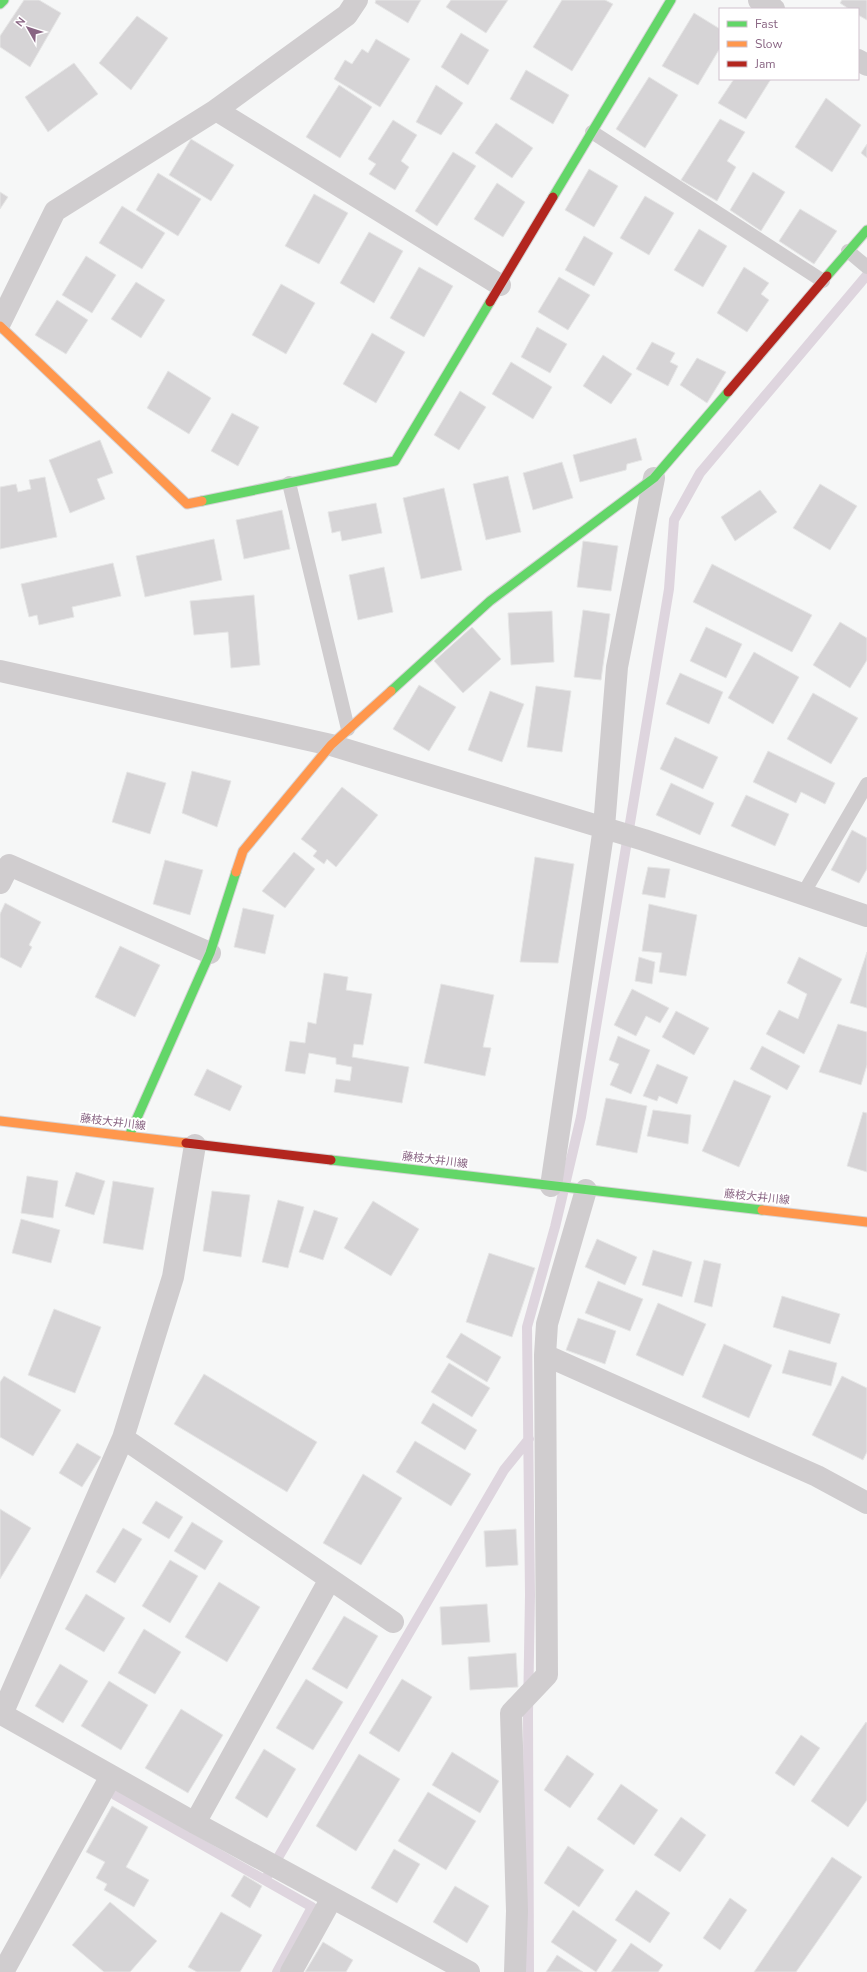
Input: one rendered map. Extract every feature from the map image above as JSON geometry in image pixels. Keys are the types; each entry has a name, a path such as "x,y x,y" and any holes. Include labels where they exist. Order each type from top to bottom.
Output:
{"street":[{"path":"0,4 4,0"},
{"path":"357,0 348,15 216,110 56,211 0,324 187,504 395,461 672,0"},
{"path":"760,0 772,8"},
{"path":"216,110 500,285"},
{"path":"129,1136 210,953 243,851 331,745 348,729 490,601 654,478 867,230"},
{"path":"551,1186 604,827 618,666 654,478"},
{"path":"0,671 331,745 604,827 867,916"},
{"path":"0,883 9,865 210,953"},
{"name":"藤枝大井川線","path":"0,1121 195,1145 867,1222"},
{"path":"195,1145 174,1277 123,1438 1,1714 195,1823 469,1972"},
{"path":"515,1972 517,1911 511,1713 546,1675 545,1355 547,1324 586,1190"},
{"path":"545,1355 817,1476 867,1503"},
{"path":"123,1438 393,1622"},
{"path":"195,1823 330,1579"},
{"path":"3,1972 111,1776"},
{"path":"291,1972 332,1898"}],"lane":[{"path":"592,132 823,281"},
{"path":"848,251 867,267"},
{"path":"289,483 348,729"},
{"path":"803,894 867,784"}],"building":[{"path":"24,0 39,0 61,13 30,67 0,47 0,36"},
{"path":"376,0 421,0 408,23 375,3"},
{"path":"451,0 508,0 486,33 446,7"},
{"path":"562,0 605,0 613,4 572,71 533,47"},
{"path":"842,0 867,0 867,20 859,16 859,8 848,8 840,3"},
{"path":"694,13 719,28 719,50 698,85 662,66"},
{"path":"137,16 168,38 131,90 99,63"},
{"path":"461,33 489,50 468,85 441,67"},
{"path":"376,39 410,59 380,107 334,79 345,60 352,64 362,49 368,53"},
{"path":"74,63 98,94 48,132 25,97"},
{"path":"526,70 569,95 553,124 510,99"},
{"path":"649,77 678,95 645,148 616,129"},
{"path":"733,80 770,80 746,119 718,103"},
{"path":"339,85 372,107 340,158 306,137"},
{"path":"436,85 463,103 441,135 416,122"},
{"path":"826,98 861,125 832,172 795,147"},
{"path":"720,119 745,132 727,161 736,167 717,201 681,180"},
{"path":"393,120 417,135 401,161 409,167 395,190 369,174 376,164 368,159"},
{"path":"496,123 533,148 512,178 475,153"},
{"path":"191,139 234,165 211,201 169,175"},
{"path":"867,144 867,158 861,153"},
{"path":"453,152 476,166 437,226 415,211"},
{"path":"589,169 618,186 594,227 565,210"},
{"path":"753,172 785,192 761,231 730,210"},
{"path":"158,173 201,199 178,236 136,210"},
{"path":"497,183 525,202 503,237 474,219"},
{"path":"0,192 8,197 0,209"},
{"path":"314,194 348,213 319,264 285,246"},
{"path":"645,196 674,213 649,255 620,238"},
{"path":"122,206 165,233 142,269 99,243"},
{"path":"800,209 837,231 814,264 779,241"},
{"path":"699,229 727,246 703,287 674,270"},
{"path":"369,232 403,251 374,303 340,283"},
{"path":"584,236 613,253 594,286 565,270"},
{"path":"86,256 116,275 92,313 62,295"},
{"path":"419,267 453,286 424,337 390,318"},
{"path":"744,267 769,283 761,294 769,300 747,332 717,313"},
{"path":"559,277 590,295 568,330 538,312"},
{"path":"136,282 165,300 141,338 111,319"},
{"path":"281,284 315,303 286,354 252,335"},
{"path":"57,300 88,320 66,354 35,335"},
{"path":"537,327 567,344 550,373 521,357"},
{"path":"372,333 405,352 376,403 343,384"},
{"path":"652,342 675,353 670,362 678,366 668,386 636,369"},
{"path":"603,355 632,374 611,404 583,386"},
{"path":"697,358 726,372 707,403 680,385"},
{"path":"511,362 552,387 533,419 492,394"},
{"path":"168,371 211,398 189,434 147,408"},
{"path":"460,391 486,407 459,450 434,435"},
{"path":"232,413 259,427 238,466 211,451"},
{"path":"636,438 642,460 627,464 626,470 580,482 573,455"},
{"path":"100,440 113,473 97,479 105,499 70,513 49,460"},
{"path":"562,462 573,498 533,510 523,473"},
{"path":"508,476 521,532 486,540 473,484"},
{"path":"45,477 57,537 0,549 0,487 16,484 18,492 31,489 29,480"},
{"path":"820,484 857,506 830,550 793,528"},
{"path":"444,488 462,570 421,579 403,498"},
{"path":"760,490 777,512 735,541 721,517"},
{"path":"376,503 382,533 342,541 340,531 332,533 328,512"},
{"path":"282,510 290,549 244,559 236,520"},
{"path":"214,539 222,580 145,597 136,556"},
{"path":"583,541 618,546 611,591 577,587"},
{"path":"113,563 121,596 72,607 74,617 39,625 37,615 29,617 21,584"},
{"path":"712,564 812,615 792,652 693,602"},
{"path":"384,567 393,612 358,620 349,575"},
{"path":"254,595 260,665 231,668 228,632 194,635 190,601"},
{"path":"583,610 610,614 601,680 574,677"},
{"path":"552,611 554,662 511,665 508,613"},
{"path":"840,622 867,638 867,660 850,688 813,665"},
{"path":"472,627 501,659 463,693 434,661"},
{"path":"706,627 742,644 726,678 690,661"},
{"path":"754,652 799,677 773,724 728,698"},
{"path":"680,673 723,692 709,724 666,704"},
{"path":"419,685 456,707 429,751 393,729"},
{"path":"536,686 571,691 562,752 527,747"},
{"path":"490,691 524,704 502,762 468,750"},
{"path":"813,693 858,718 831,764 787,739"},
{"path":"675,737 718,757 703,789 660,769"},
{"path":"768,751 835,783 825,804 801,792 796,803 753,782"},
{"path":"192,771 231,781 217,827 182,813"},
{"path":"127,772 166,783 150,834 112,822"},
{"path":"671,783 714,803 700,835 656,815"},
{"path":"342,787 378,815 336,867 327,859 324,864 313,856 317,851 301,839"},
{"path":"746,795 789,814 775,846 731,826"},
{"path":"852,830 867,838 867,869 859,883 831,870"},
{"path":"294,852 315,869 285,908 262,891"},
{"path":"535,857 574,864 558,963 520,962"},
{"path":"165,860 203,870 190,915 153,904"},
{"path":"648,867 670,869 665,898 642,894"},
{"path":"5,903 41,922 29,945 32,947 21,968 0,957 0,914"},
{"path":"649,904 697,915 686,976 659,972 662,953 642,951"},
{"path":"243,908 274,915 265,954 234,947"},
{"path":"120,946 160,965 135,1017 95,997"},
{"path":"867,952 867,1008 850,1003"},
{"path":"639,957 655,962 652,984 635,981"},
{"path":"799,957 842,979 804,1054 766,1034 779,1010 798,1019 807,994 787,983"},
{"path":"324,973 348,977 346,990 372,994 363,1045 354,1044 352,1057 409,1067 402,1103 334,1092 336,1079 350,1081 352,1067 336,1064 336,1058 309,1053 305,1074 285,1071 290,1041 305,1043 308,1022 316,1024"},
{"path":"441,984 494,995 483,1047 491,1048 485,1076 424,1063"},
{"path":"632,989 669,1008 660,1023 646,1016 636,1036 614,1025"},
{"path":"676,1011 709,1028 694,1055 662,1037"},
{"path":"838,1024 867,1032 867,1065 861,1085 819,1072"},
{"path":"618,1036 650,1050 631,1094 610,1085 619,1064 609,1060"},
{"path":"762,1046 800,1066 787,1090 750,1069"},
{"path":"657,1064 688,1077 677,1104 659,1096 657,1101 643,1096"},
{"path":"207,1069 242,1086 230,1111 194,1095"},
{"path":"734,1080 771,1096 739,1167 702,1151"},
{"path":"606,1098 647,1106 637,1153 596,1145"},
{"path":"653,1110 691,1115 688,1144 647,1136"},
{"path":"863,1112 867,1113 867,1172 847,1166"},
{"path":"76,1172 105,1181 94,1215 65,1206"},
{"path":"27,1176 58,1181 53,1218 21,1213"},
{"path":"113,1181 154,1188 143,1250 103,1243"},
{"path":"212,1191 250,1195 241,1257 203,1251"},
{"path":"278,1200 304,1207 288,1268 262,1262"},
{"path":"373,1201 419,1229 391,1276 344,1248"},
{"path":"314,1210 338,1218 323,1260 299,1252"},
{"path":"21,1219 60,1230 51,1263 12,1253"},
{"path":"597,1239 637,1257 625,1285 585,1267"},
{"path":"653,1250 692,1262 682,1297 642,1285"},
{"path":"489,1253 535,1268 512,1337 466,1322"},
{"path":"704,1260 721,1264 712,1307 694,1302"},
{"path":"598,1281 643,1299 630,1331 585,1313"},
{"path":"782,1296 840,1314 830,1344 773,1327"},
{"path":"658,1303 706,1324 683,1376 636,1355"},
{"path":"54,1309 101,1327 75,1393 28,1375"},
{"path":"578,1318 616,1331 605,1364 566,1350"},
{"path":"461,1333 501,1357 487,1382 446,1357"},
{"path":"724,1344 772,1365 749,1418 702,1397"},
{"path":"789,1350 837,1363 831,1386 782,1373"},
{"path":"449,1363 490,1388 472,1417 431,1392"},
{"path":"204,1374 317,1442 287,1492 174,1424"},
{"path":"4,1376 61,1410 33,1456 0,1437 0,1382"},
{"path":"842,1376 867,1388 867,1452 863,1460 812,1435"},
{"path":"433,1403 477,1430 465,1450 421,1423"},
{"path":"415,1441 471,1474 451,1506 396,1472"},
{"path":"77,1443 101,1457 82,1487 59,1473"},
{"path":"363,1474 402,1498 361,1565 323,1543"},
{"path":"156,1501 183,1517 169,1539 142,1523"},
{"path":"0,1509 31,1528 0,1579"},
{"path":"192,1522 223,1541 205,1570 174,1551"},
{"path":"123,1528 142,1539 115,1583 96,1572"},
{"path":"516,1529 518,1565 486,1567 484,1531"},
{"path":"170,1560 198,1576 170,1623 142,1606"},
{"path":"219,1582 260,1607 227,1662 185,1637"},
{"path":"86,1594 125,1618 104,1652 65,1629"},
{"path":"487,1604 490,1642 442,1645 440,1607"},
{"path":"344,1616 378,1636 347,1689 312,1669"},
{"path":"144,1629 181,1652 155,1694 118,1673"},
{"path":"516,1653 518,1687 470,1690 468,1657"},
{"path":"60,1664 88,1681 63,1723 35,1706"},
{"path":"306,1679 343,1702 313,1750 276,1728"},
{"path":"402,1679 432,1697 399,1752 369,1733"},
{"path":"109,1681 148,1705 121,1750 81,1726"},
{"path":"181,1709 223,1735 188,1793 145,1768"},
{"path":"866,1722 867,1800 848,1827 811,1801"},
{"path":"801,1735 820,1748 794,1786 775,1773"},
{"path":"264,1749 296,1769 267,1818 235,1798"},
{"path":"452,1752 499,1781 480,1813 432,1785"},
{"path":"359,1754 400,1779 356,1851 316,1826"},
{"path":"567,1755 594,1774 570,1808 544,1790"},
{"path":"621,1784 658,1810 634,1845 597,1819"},
{"path":"428,1792 476,1821 446,1870 398,1841"},
{"path":"112,1806 148,1827 126,1867 149,1880 134,1907 104,1890 107,1884 96,1878 105,1862 86,1852"},
{"path":"681,1817 706,1835 680,1872 654,1855"},
{"path":"568,1846 604,1870 579,1907 544,1883"},
{"path":"394,1849 420,1864 397,1903 371,1888"},
{"path":"832,1857 862,1877 796,1972 754,1972"},
{"path":"244,1875 262,1886 250,1908 231,1896"},
{"path":"455,1886 489,1906 467,1943 433,1922"},
{"path":"636,1890 670,1913 650,1943 615,1920"},
{"path":"730,1898 747,1910 720,1950 703,1938"},
{"path":"110,1902 157,1941 130,1972 104,1972 72,1945"},
{"path":"573,1910 617,1940 596,1972 551,1942"},
{"path":"221,1912 262,1935 240,1972 197,1972 188,1967"},
{"path":"323,1942 353,1960 346,1972 305,1972"},
{"path":"631,1943 663,1965 658,1972 611,1972"},
{"path":"557,1955 583,1972 546,1972"}],"waterway":[{"path":"529,1972 528,1713 530,1595 527,1327 555,1227 581,1117 669,589 674,520 700,473 867,275"},
{"path":"265,1880 504,1470 529,1439"},
{"path":"115,1795 312,1907 277,1972"}],"traffic: fast":[{"path":"0,4 4,0"},
{"path":"553,197 671,0"},
{"path":"827,276 867,230"},
{"path":"202,501 395,461 490,302"},
{"path":"391,691 490,601 654,478 728,392"},
{"path":"129,1136 210,953 236,872"},
{"path":"331,1160 762,1210"}],"traffic: slow":[{"path":"0,326 187,504 202,501"},
{"path":"236,872 243,851 331,745 391,691"},
{"path":"0,1121 186,1143"},
{"path":"762,1210 867,1222"}],"traffic: jam":[{"path":"490,302 553,197"},
{"path":"728,392 827,276"},
{"path":"186,1143 331,1160"}]}
